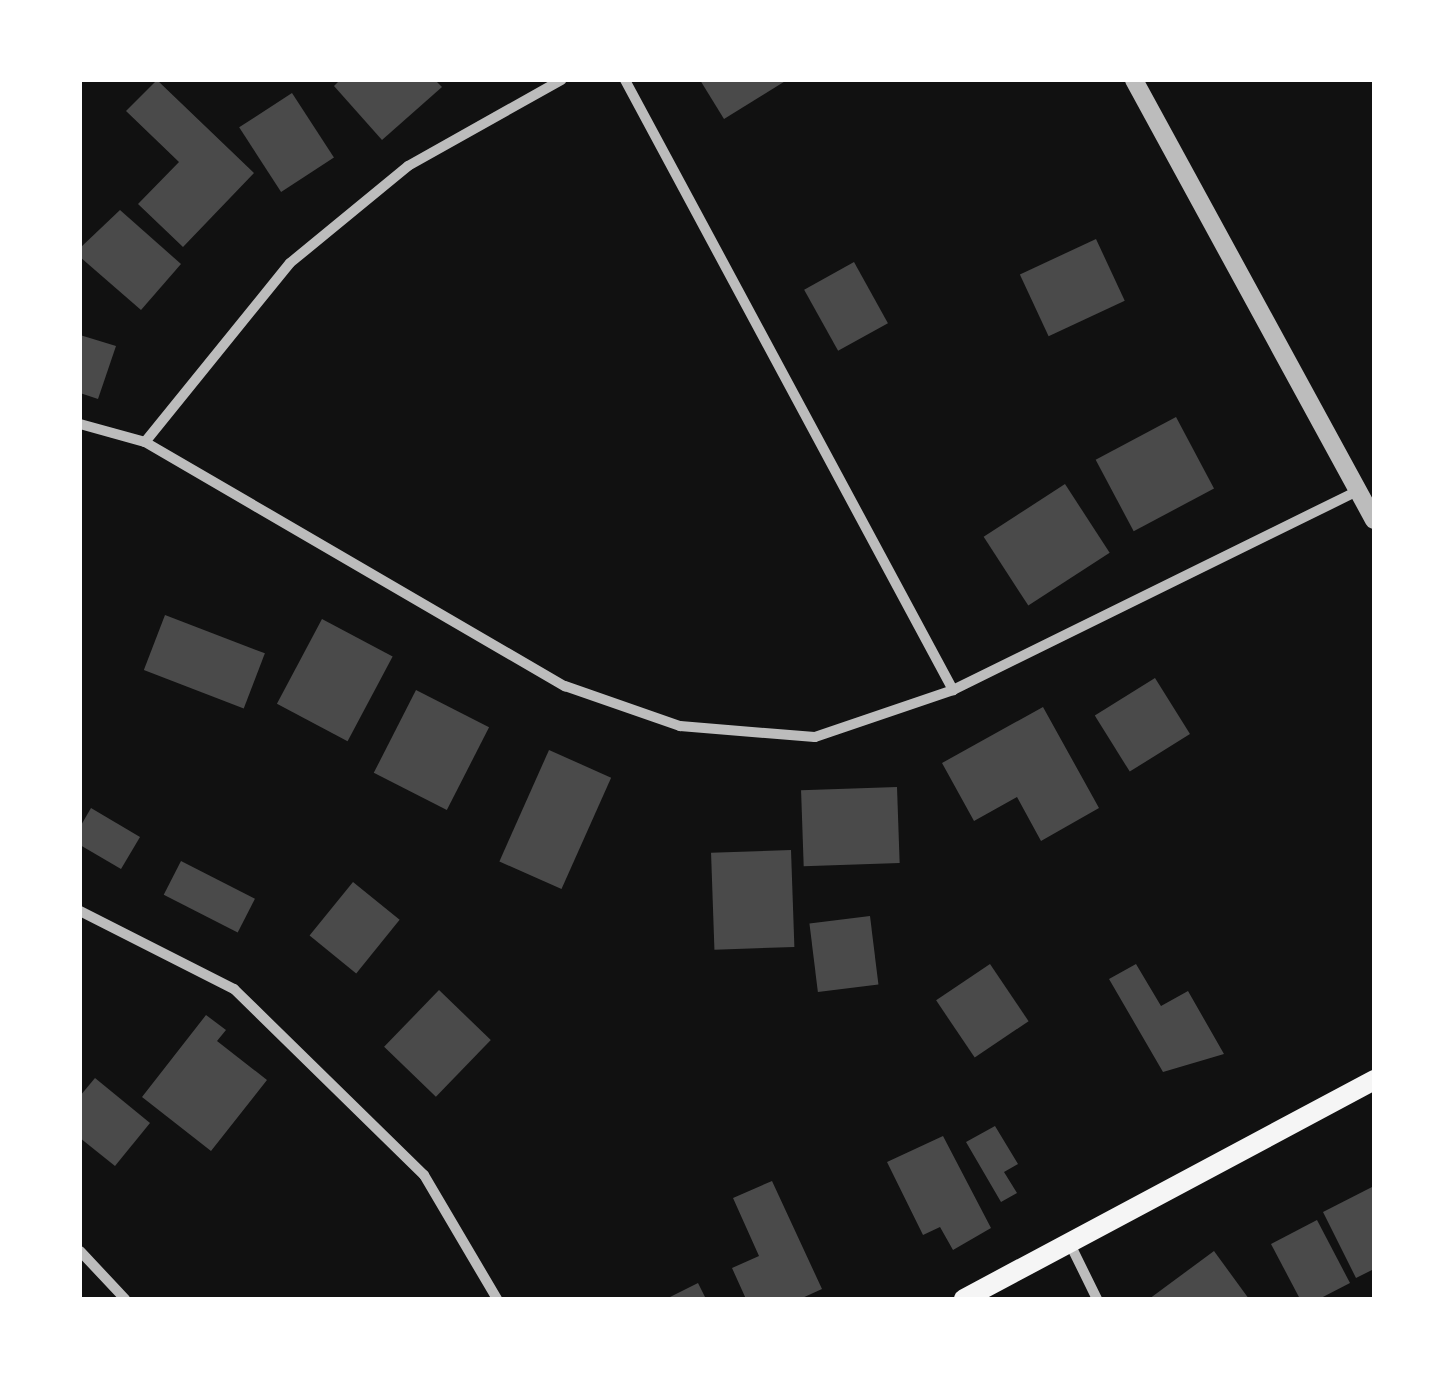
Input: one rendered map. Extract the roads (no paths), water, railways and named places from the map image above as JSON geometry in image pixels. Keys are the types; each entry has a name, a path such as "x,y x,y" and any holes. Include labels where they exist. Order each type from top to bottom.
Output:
{"main road":[{"path":"964,1299 1374,1080"}],"street":[{"path":"145,442 290,263 408,166 561,80"},
{"path":"624,80 954,690"},
{"path":"1134,80 1374,520"},
{"path":"80,424 145,442 566,686 680,726 815,737 954,690 1358,491"},
{"path":"80,911 234,989 424,1174 497,1299"},
{"path":"1069,1242 1097,1299"},
{"path":"80,1251 125,1299"}]}
